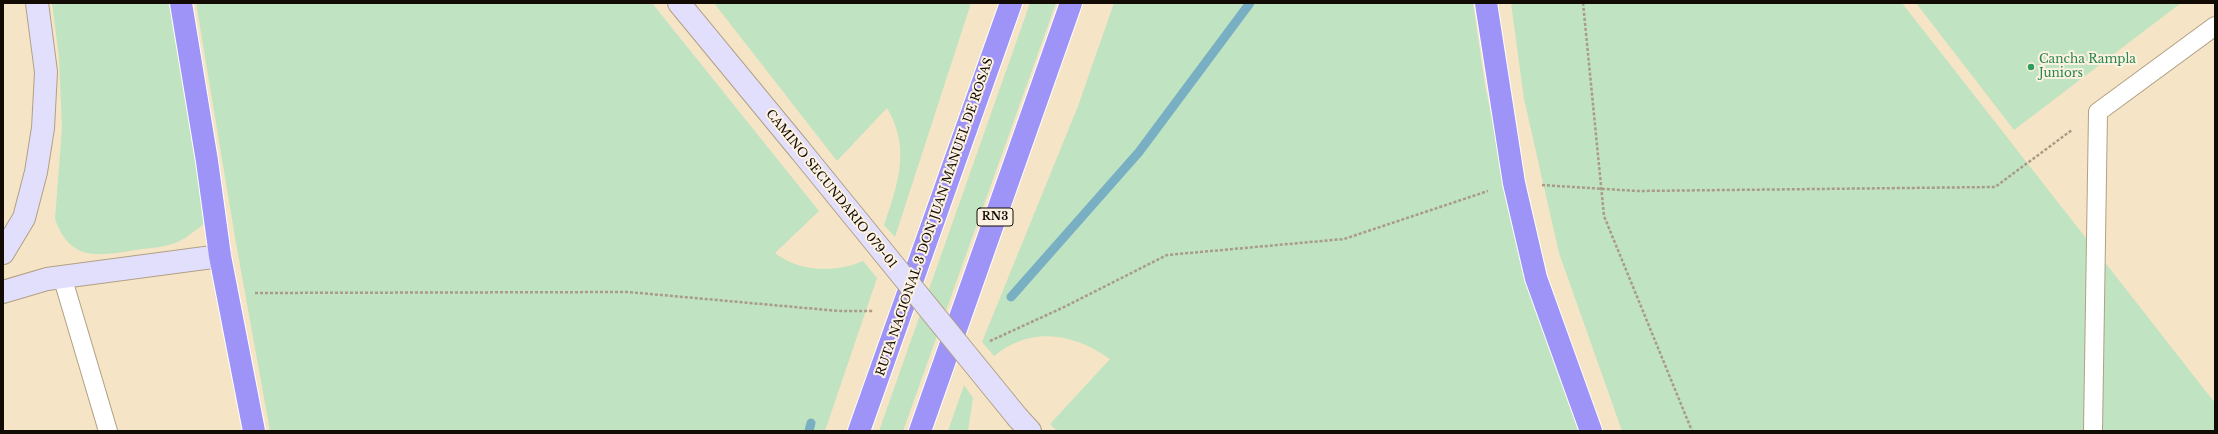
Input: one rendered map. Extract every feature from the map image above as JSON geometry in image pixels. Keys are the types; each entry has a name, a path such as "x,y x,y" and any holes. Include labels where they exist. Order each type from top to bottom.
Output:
{"highway":[{"path":"181,3 207,161 220,256 254,431"},
{"path":"939,202 995,3"},
{"name":"RUTA NACIONAL 3 DON JUAN MANUEL DE ROSAS","path":"859,431 902,312 939,202 1011,3"},
{"name":"RN3","path":"920,431 1071,3"},
{"path":"1486,3 1514,183 1536,278 1591,431"}],"main road":[{"path":"3,253 24,218 36,172 42,135 46,72 37,3"},
{"name":"CAMINO SECUNDARIO 079-01","path":"679,3 1024,424"},
{"path":"3,292 62,276 220,256"}],"lane":[{"path":"2093,431 2098,112 2215,26"},
{"path":"62,276 108,431"}],"path":[{"path":"1583,3 1604,216 1692,431"},
{"path":"985,343 1062,308 1167,255 1344,239 1514,183 1637,191 1995,187 2098,112"},
{"path":"228,293 628,292 839,311 902,312"}],"green space":[{"path":"52,3 169,3 205,213 204,224 181,241 159,247 109,254 98,254 87,253 77,249 69,243 61,233 55,219 62,128 59,57"},
{"path":"196,3 652,3 819,211 775,253 795,264 818,269 842,267 863,261 877,278 825,431 270,431 236,243"},
{"path":"714,3 971,3 895,237 884,225 894,195 900,166 900,152 899,138 887,108 837,161"},
{"path":"1030,3 1056,3 903,431 879,431"},
{"path":"1114,3 1473,3 1485,85 1510,208 1580,431 1057,431 1050,424 1110,359 1081,343 1052,336 1023,340 1008,346 994,356 982,342 1078,106"},
{"path":"1511,3 1902,3 2215,403 2215,431 1622,431 1559,253 1524,99"},
{"name":"Cancha Rampla Juniors","path":"1916,3 2181,3 2014,130"},
{"path":"964,385 973,398 968,431 948,431"}],"waterway":[{"path":"1011,297 1139,152 1250,3"},
{"path":"809,431 811,423"}],"place":[{"name":"Cancha Rampla Juniors","path":"2031,67"}]}
